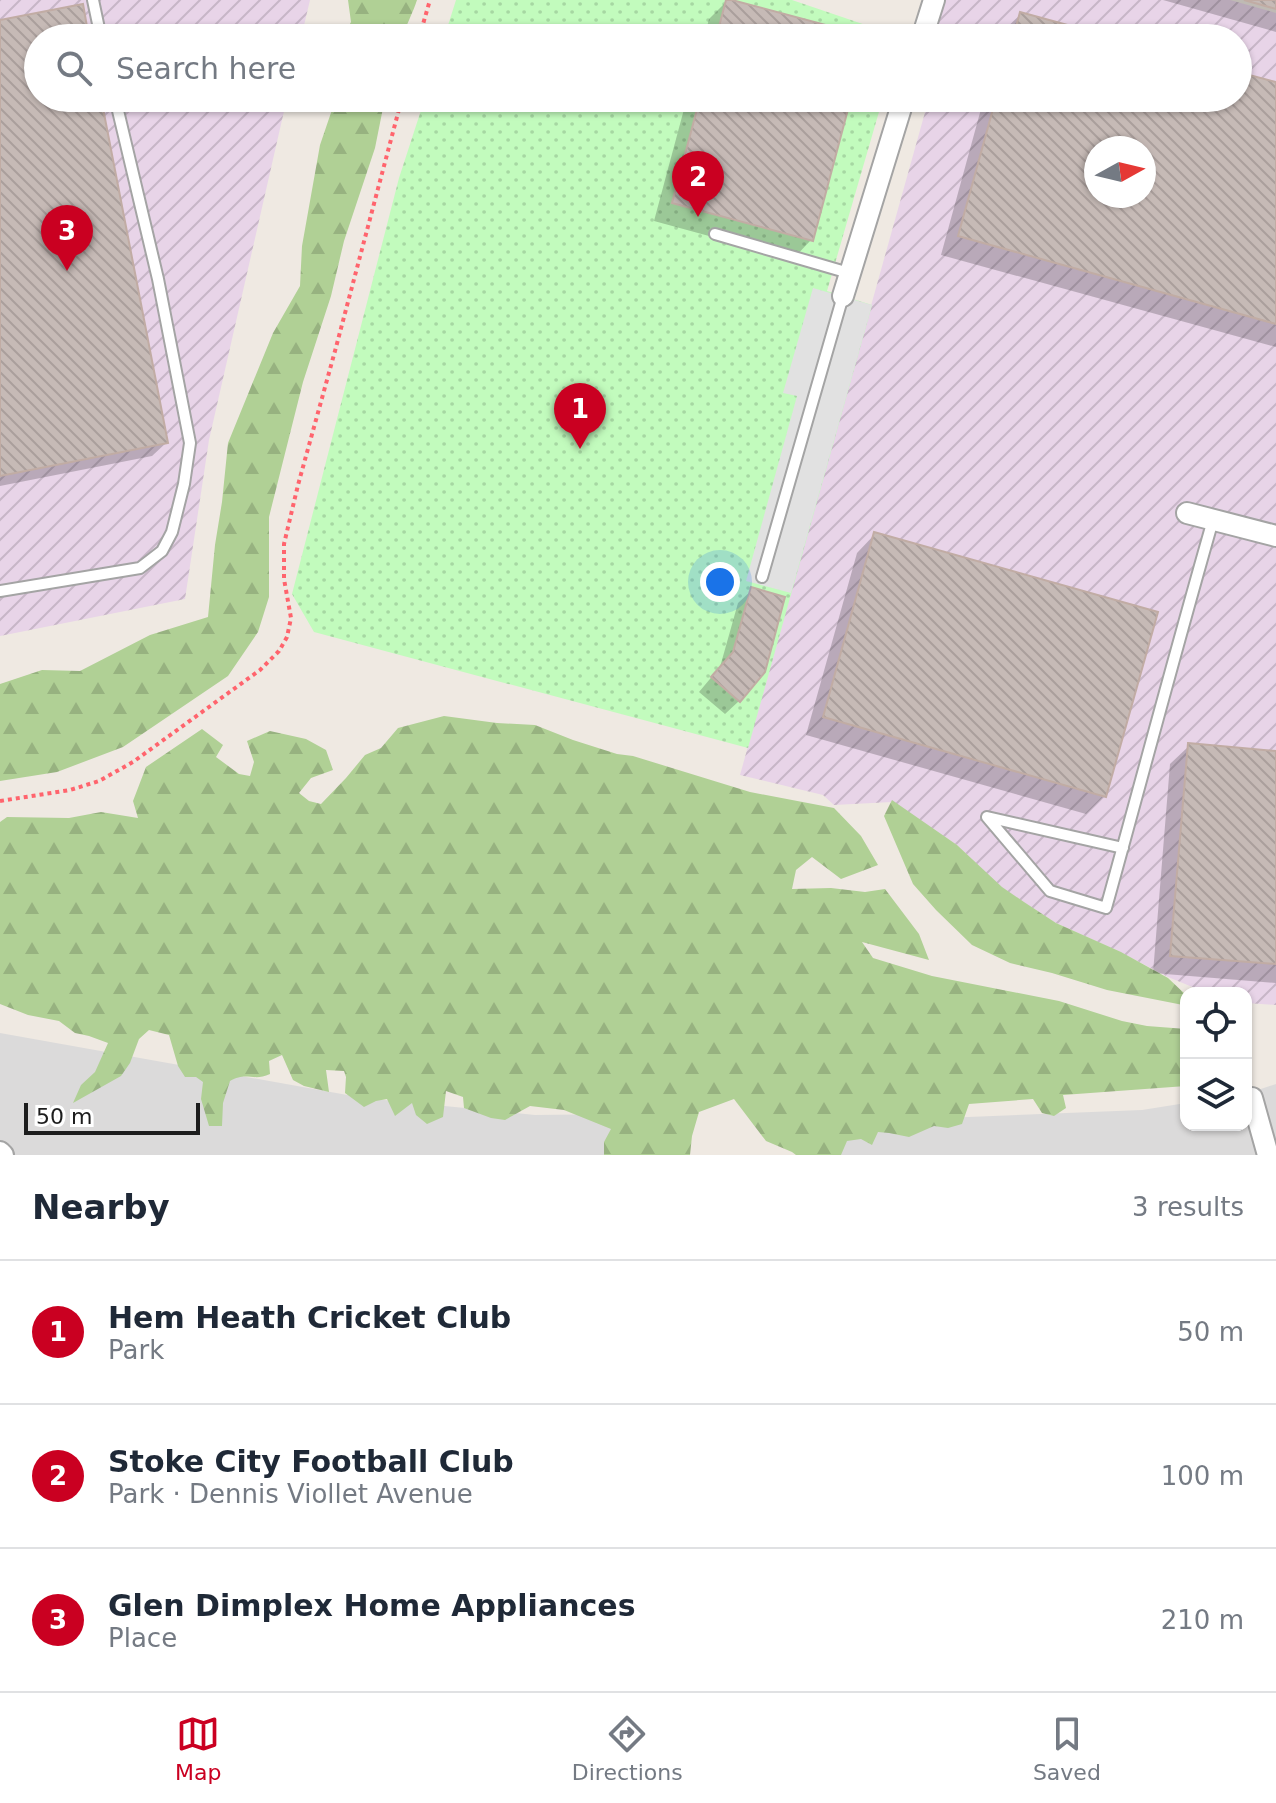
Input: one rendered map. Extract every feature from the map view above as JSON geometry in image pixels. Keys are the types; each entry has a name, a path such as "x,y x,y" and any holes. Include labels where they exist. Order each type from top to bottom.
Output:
{"street":[{"path":"926,24 934,0"},
{"path":"843,296 900,112"},
{"path":"1187,513 1276,536"},
{"path":"1252,1098 1268,1155"}],"lane":[{"path":"93,0 98,24"},
{"path":"0,591 140,568 162,551 172,532 184,484 190,443 158,279 118,112"},
{"path":"715,234 849,273"},
{"path":"762,577 843,296"},
{"path":"1123,848 987,817 1050,891 1106,908 1123,848 1182,628 1213,520"}],"path":[{"path":"423,24 430,0"},
{"path":"0,801 70,790 99,781 133,762 260,670 279,651 287,637 291,618 284,579 284,544 398,112"}],"shaded area":[{"path":"0,0 310,0 304,24 24,24 24,112 284,112 209,440 185,599 0,636"},
{"path":"942,0 1230,0 1276,13 1276,1005 1252,1003 1252,987 1192,987 1054,922 1002,888 957,845 892,802 834,805 823,795 740,775 925,112 1252,112 1252,24 934,24"},
{"path":"813,288 872,305 791,593 746,581 797,396 783,393"},
{"path":"0,1033 364,1098 535,1115 623,1114 673,1155 0,1155"},
{"path":"1276,1084 1276,1155 836,1155 844,1122 1142,1110 1180,1104 1180,1131 1252,1131 1252,1092"}],"green space":[{"path":"348,0 417,0 408,24 351,22"},
{"path":"456,0 792,0 863,24 448,24"},
{"path":"331,112 382,112 375,148 303,382 269,517 269,597 258,632 228,676 123,747 57,772 0,781 0,684 42,670 80,671 150,635 208,617 228,443 273,333 300,286 302,246 320,145"},
{"path":"420,112 879,112 827,291 872,305 748,748 314,632 292,594 399,178"},
{"path":"444,716 535,725 617,754 633,756 750,792 834,808 861,836 878,865 841,879 812,857 796,870 792,889 831,888 865,892 885,889 919,934 929,960 862,942 873,958 932,976 1059,1001 1122,1021 1180,1029 1180,1086 1063,1095 1066,1108 1054,1116 1042,1113 1033,1099 969,1104 962,1124 948,1128 934,1126 909,1137 878,1132 872,1145 861,1139 847,1141 841,1155 796,1155 766,1141 734,1099 699,1112 690,1155 604,1155 604,1142 611,1129 564,1110 530,1106 505,1120 491,1118 464,1108 463,1097 446,1091 443,1117 427,1124 416,1115 412,1103 395,1116 387,1099 364,1107 345,1093 344,1071 326,1070 329,1092 304,1086 293,1080 282,1055 269,1061 270,1074 230,1081 223,1103 222,1126 209,1126 201,1099 203,1082 196,1077 185,1077 178,1066 169,1035 149,1030 139,1039 130,1063 121,1076 73,1103 81,1085 95,1072 108,1043 75,1033 59,1021 28,1015 0,1004 0,822 7,817 69,818 101,812 138,818 133,801 146,767 202,729 223,745 216,757 239,774 250,776 254,762 247,741 270,731 306,739 326,750 333,770 311,778 299,793 309,801 321,804 365,755 381,748 398,728"},
{"path":"892,800 957,845 1002,887 1056,923 1121,952 1168,978 1180,989 1180,1004 1107,990 1010,963 972,945 913,884 884,816"}],"building":[{"path":"726,0 732,0 822,24 720,24"},
{"path":"1244,0 1276,0 1276,9"},
{"path":"83,4 87,24 24,24 24,112 104,112 168,443 0,476 0,20"},
{"path":"1020,12 1064,24 1017,24"},
{"path":"1252,76 1276,82 1276,324 958,236 992,112 1252,112"},
{"path":"696,112 847,112 813,241 672,203"},
{"path":"874,532 1158,612 1106,797 823,717"},
{"path":"751,587 785,597 765,672 740,702 711,677 733,652"},
{"path":"1188,743 1276,751 1276,964 1170,956"}],"place":[{"name":"Stoke City Football Club","path":"698,217"},
{"name":"Glen Dimplex Home Appliances","path":"67,271"},
{"name":"Hem Heath Cricket Club","path":"580,449"}]}
